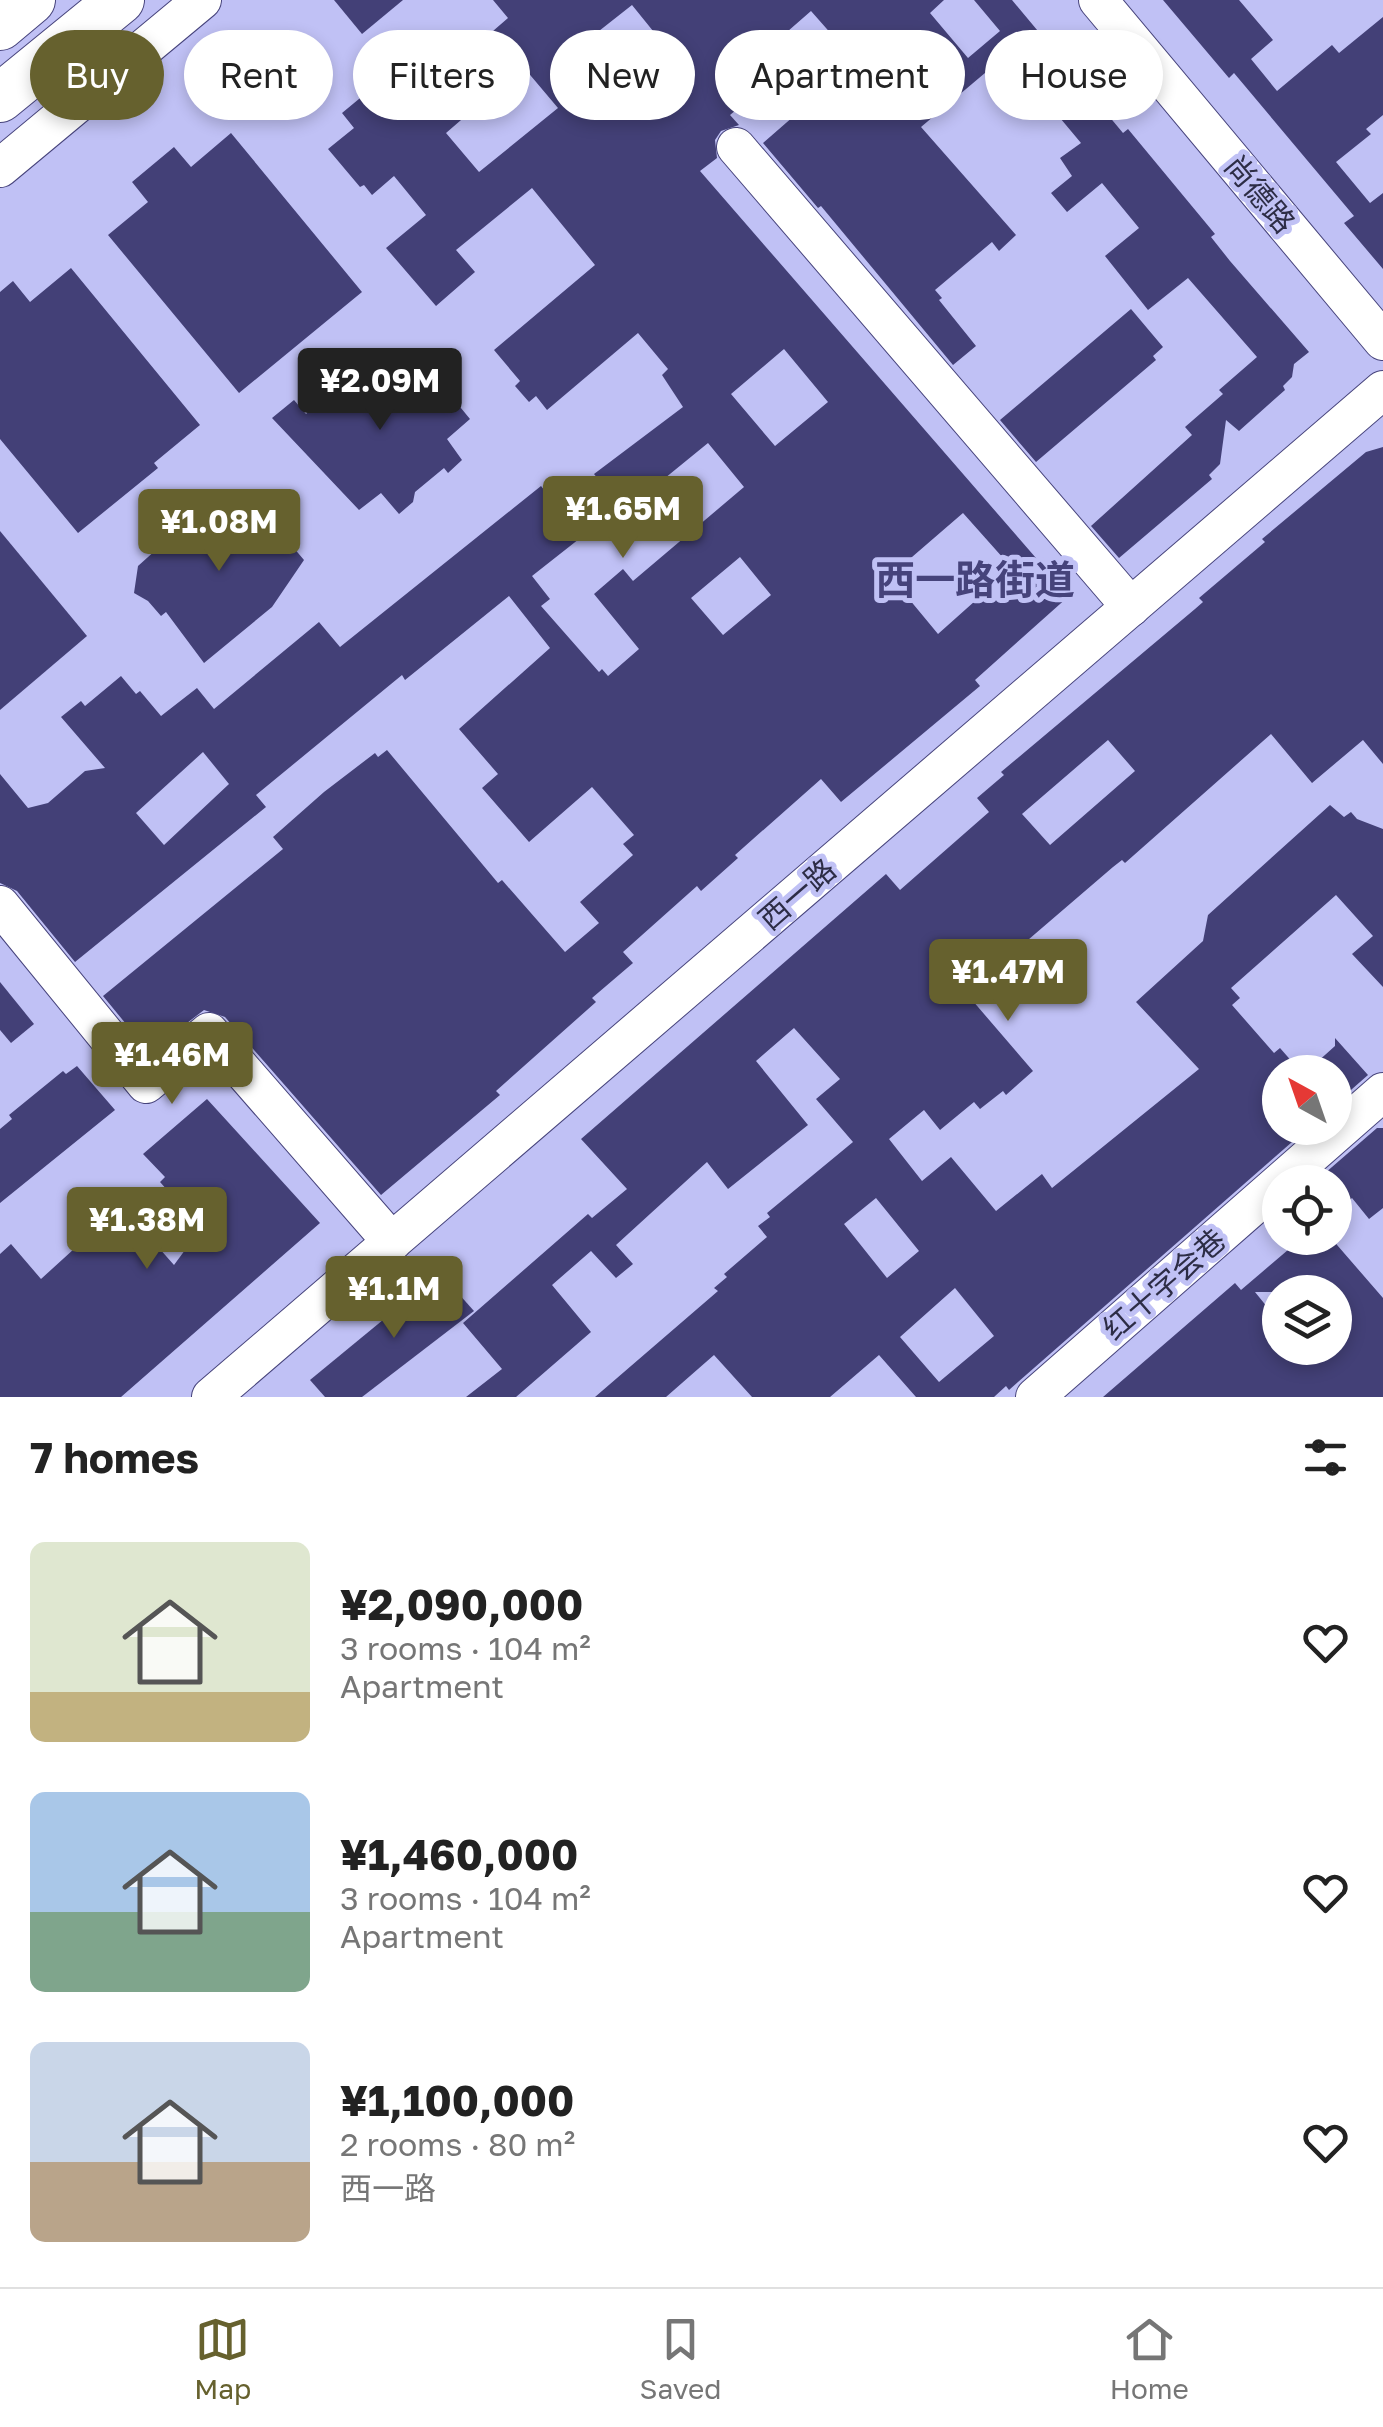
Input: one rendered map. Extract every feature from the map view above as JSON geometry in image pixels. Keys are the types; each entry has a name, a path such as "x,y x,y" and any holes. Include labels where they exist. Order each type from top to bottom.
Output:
{"main road":[{"path":"0,26 32,0"},
{"path":"0,98 120,0"}],"street":[{"path":"0,168 202,0"},
{"name":"尚德路","path":"1098,0 1383,341"},
{"path":"736,147 1131,607"},
{"name":"西一路","path":"211,1397 1383,390"},
{"path":"0,905 146,1084 209,1032 392,1242"},
{"name":"红十字会巷","path":"1035,1397 1383,1092"}],"building":[{"path":"334,0 403,0 367,30 359,30"},
{"path":"493,0 944,0 930,13 944,30 828,30 811,11 789,30 715,30 715,120 734,120 739,125 721,131 715,140 717,158 700,171 1069,596 975,680 980,686 841,802 821,779 735,855 738,858 701,891 697,886 623,952 633,963 592,998 596,1002 496,1091 500,1095 381,1195 225,1017 204,1010 149,1052 103,996 283,849 273,837 324,792 375,753 378,757 387,750 498,883 502,880 565,952 599,923 580,902 633,855 623,844 634,835 592,787 529,842 482,788 498,774 459,729 550,648 509,596 405,680 402,675 256,795 266,807 75,962 17,891 0,883 0,774 28,808 48,803 85,771 105,768 61,717 81,701 85,706 121,676 161,716 197,688 214,709 319,622 340,647 541,486 560,510 598,479 594,474 683,407 662,375 668,369 638,333 547,410 536,396 529,402 515,386 520,381 494,350 595,265 532,188 456,250 475,272 436,306 386,248 426,215 394,176 372,195 364,185 360,187 328,149 354,128 342,113 353,104 353,120 461,120 446,133 479,172 550,114 550,120 695,120 695,30 652,30 632,5 600,30 550,30 550,99 530,75 530,30 494,30 508,18","holes":["784,349 828,402 775,446 731,394","708,443 744,487 633,581 623,569 594,594 639,649 608,676 602,669 599,672 541,606 550,599 532,576 612,513 616,518","963,513 1012,568 938,634 890,576","740,557 771,595 723,635 691,598","203,752 229,784 164,845 136,813"]},
{"path":"974,0 1012,0 1037,30 999,30"},
{"path":"1163,0 1239,0 1273,40 1251,59 1277,91 1332,45 1339,53 1383,17 1383,115 1366,129 1371,134 1336,162 1370,203 1383,193 1383,269 1344,223 1354,216 1234,73 1229,78"},
{"path":"985,44 985,73 965,90 965,54 968,58"},
{"path":"789,120 929,120 921,127 1016,235 999,251 992,242 935,290 976,346 953,365 821,206 818,208 763,143"},
{"path":"1062,120 1112,120 1123,133 1128,129 1215,234 1211,237 1230,261 1309,352 1294,364 1292,377 1283,386 1285,390 1239,431 1226,420 1220,464 1209,475 1212,479 1119,558 1091,526 1192,435 1185,427 1257,357 1188,278 1148,310 1105,256 1139,228 1102,183 1067,212 1051,193 1072,176 1060,158 1081,143"},
{"path":"231,133 362,292 239,393 108,235 148,202 132,182 174,147 191,167"},
{"path":"71,268 200,425 154,463 158,468 78,533 0,439 0,292 13,281 30,302"},
{"path":"1131,309 1163,347 1153,356 1156,360 1036,462 1000,420"},
{"path":"377,355 395,374 418,356 470,419 447,439 462,460 448,473 444,468 415,492 413,502 399,514 381,493 359,510 272,418 294,400 306,414"},
{"path":"1383,447 1383,764 1363,740 1312,783 1271,734 1125,863 1122,860 1113,867 966,993 1033,1071 1006,1095 1003,1091 980,1109 974,1102 940,1130 924,1110 889,1139 922,1181 951,1157 996,1211 1042,1174 1052,1188 1199,1069 1136,1002 1203,941 1208,915 1330,805 1344,817 1351,812 1357,819 1383,829 1383,987 1352,954 1373,936 1336,895 1231,988 1240,998 1232,1005 1274,1053 1280,1048 1286,1055 1262,1055 1262,1145 1289,1145 1009,1390 1006,1386 994,1397 916,1397 879,1355 830,1397 752,1397 714,1355 666,1397 595,1397 718,1291 714,1288 727,1277 724,1274 767,1237 758,1226 770,1217 767,1213 853,1142 816,1099 840,1079 794,1028 756,1061 808,1125 728,1189 707,1162 616,1245 633,1264 616,1278 591,1251 552,1285 591,1332 516,1397 466,1397 502,1369 463,1323 588,1214 592,1218 627,1189 581,1139 886,874 900,890 989,812 977,798 1004,775 1001,772 1203,602 1199,598 1265,542 1262,539 1366,452","holes":["1108,740 1135,771 1050,845 1022,814","876,1198 919,1251 887,1278 844,1224","955,1288 994,1336 939,1382 900,1337"]},
{"path":"248,494 304,560 272,607 204,663 166,612 161,616 134,593 138,566 214,498 222,516"},
{"path":"0,531 87,636 0,710"},
{"path":"0,982 34,1024 11,1043 0,1030"},
{"path":"1335,1038 1350,1055 1325,1055 1335,1046"},
{"path":"1352,1057 1368,1075 1352,1089"},
{"path":"77,1066 115,1110 0,1203 0,1129 12,1119 9,1115 63,1071 66,1074"},
{"path":"207,1099 320,1223 121,1397 0,1397 0,1254 11,1244 41,1279 119,1208 174,1265 188,1246 209,1237 160,1182 165,1177 143,1154"},
{"path":"1377,1128 1383,1128 1383,1208 1369,1219 1352,1198 1352,1165 1334,1165"},
{"path":"1282,1255 1346,1255 1383,1298 1383,1397 1103,1397 1235,1283 1241,1290"},
{"path":"440,1273 474,1311 362,1397 325,1397 310,1380"}],"district":[{"name":"西一路街道","path":"975,579"}]}
